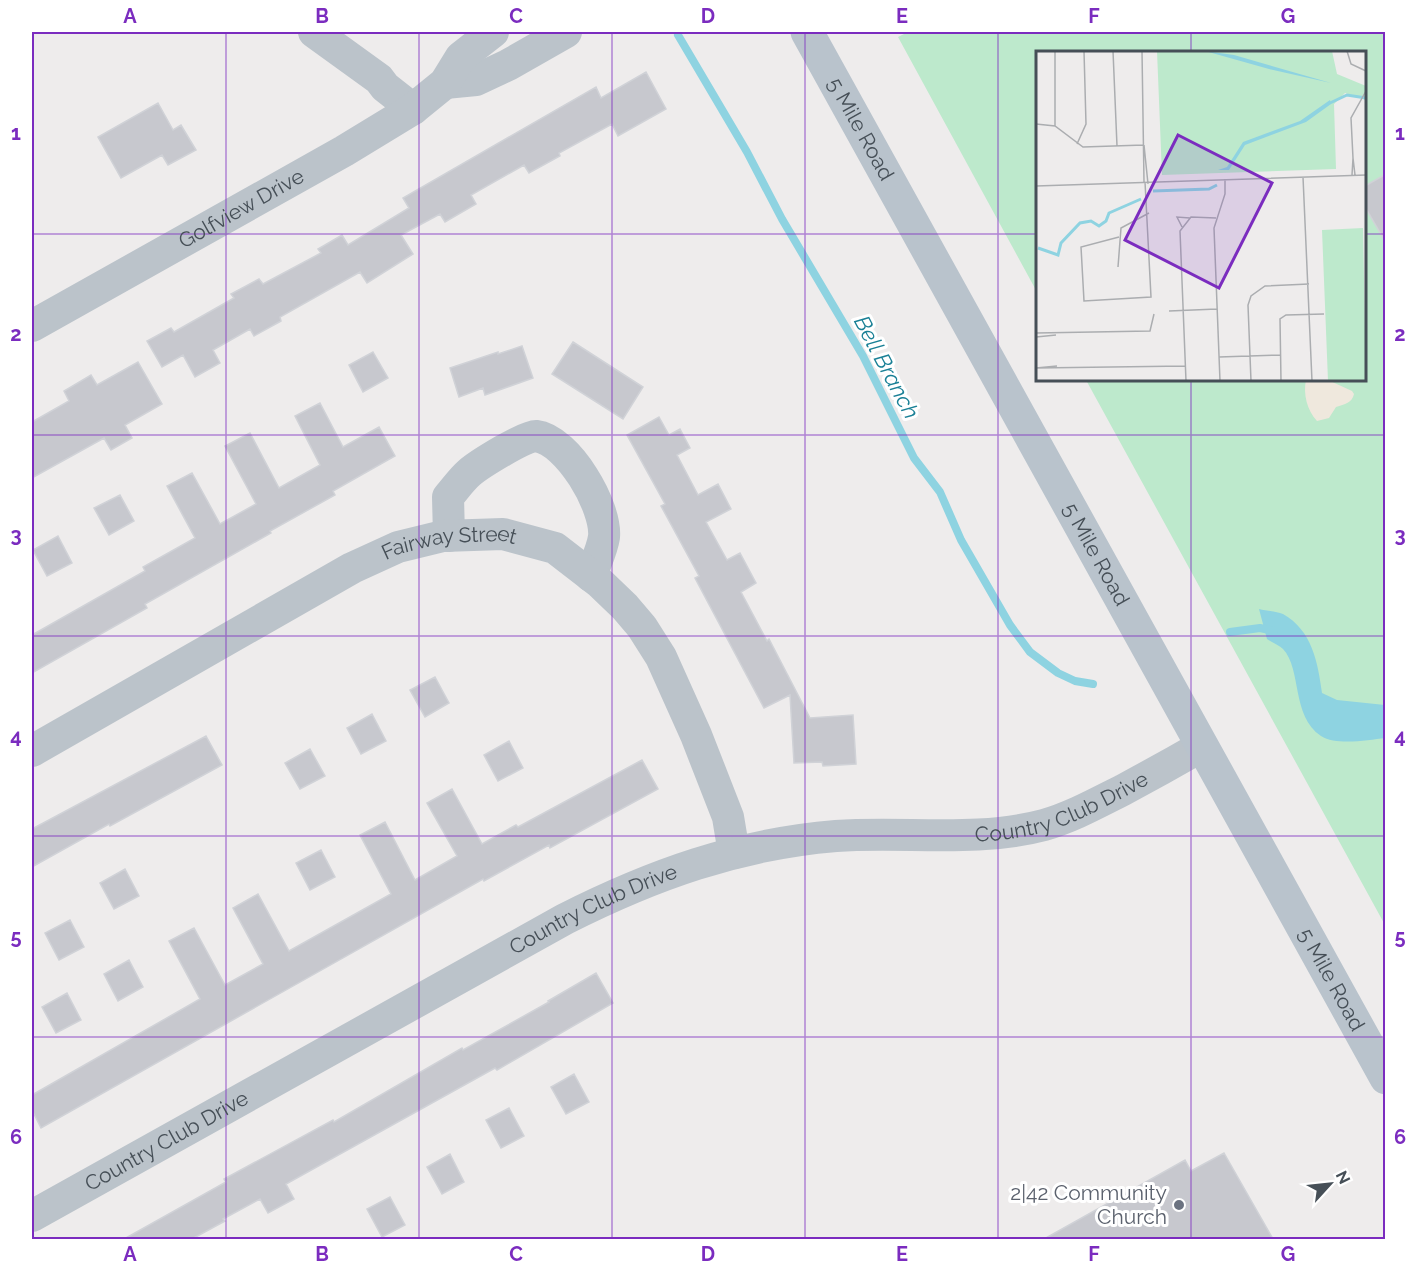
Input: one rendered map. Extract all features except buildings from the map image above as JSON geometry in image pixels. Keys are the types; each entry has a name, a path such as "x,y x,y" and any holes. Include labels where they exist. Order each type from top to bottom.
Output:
{"main road":[{"name":"5 Mile Road","path":"807,32 1386,1078"}],"street":[{"path":"315,32 379,79 385,87 412,109"},
{"name":"Golfview Drive","path":"32,326 344,151 412,109 445,83 461,57 493,32"},
{"path":"445,83 476,80 508,65 566,32"},
{"path":"449,536 448,497 469,472 515,444 535,436 546,440 565,453 582,474 598,503 604,537 591,576"},
{"name":"Fairway Street","path":"32,751 352,568 398,546 449,536 503,534 555,548 591,576 625,607 642,627 661,657 696,735 728,817 734,853"},
{"name":"Country Club Drive","path":"32,1216 565,919 656,877 734,853 778,843 837,836 979,835 1017,831 1082,812 1202,746"}],"green space":[{"path":"908,32 1385,32 1385,925 1087,381 1366,381 1366,51 1036,51 1036,290 898,37"}],"sand":[{"path":"1306,381 1330,381 1354,394 1348,403 1336,407 1329,418 1317,421 1307,402"}],"water":[{"path":"1259,609 1283,614 1301,629 1316,659 1322,693 1337,700 1385,705 1385,738 1353,742 1335,741 1321,736 1312,727 1301,705 1289,658 1283,649 1267,639"}],"waterway":[{"name":"Bell Branch","path":"678,35 863,356 914,458 940,492 961,540 1010,625 1030,652 1058,673 1075,681 1093,684"},
{"name":"Bell Branch","path":"1230,632 1260,628 1274,631"}],"place":[{"name":"2|42 Community Church","path":"1179,1205"}]}
